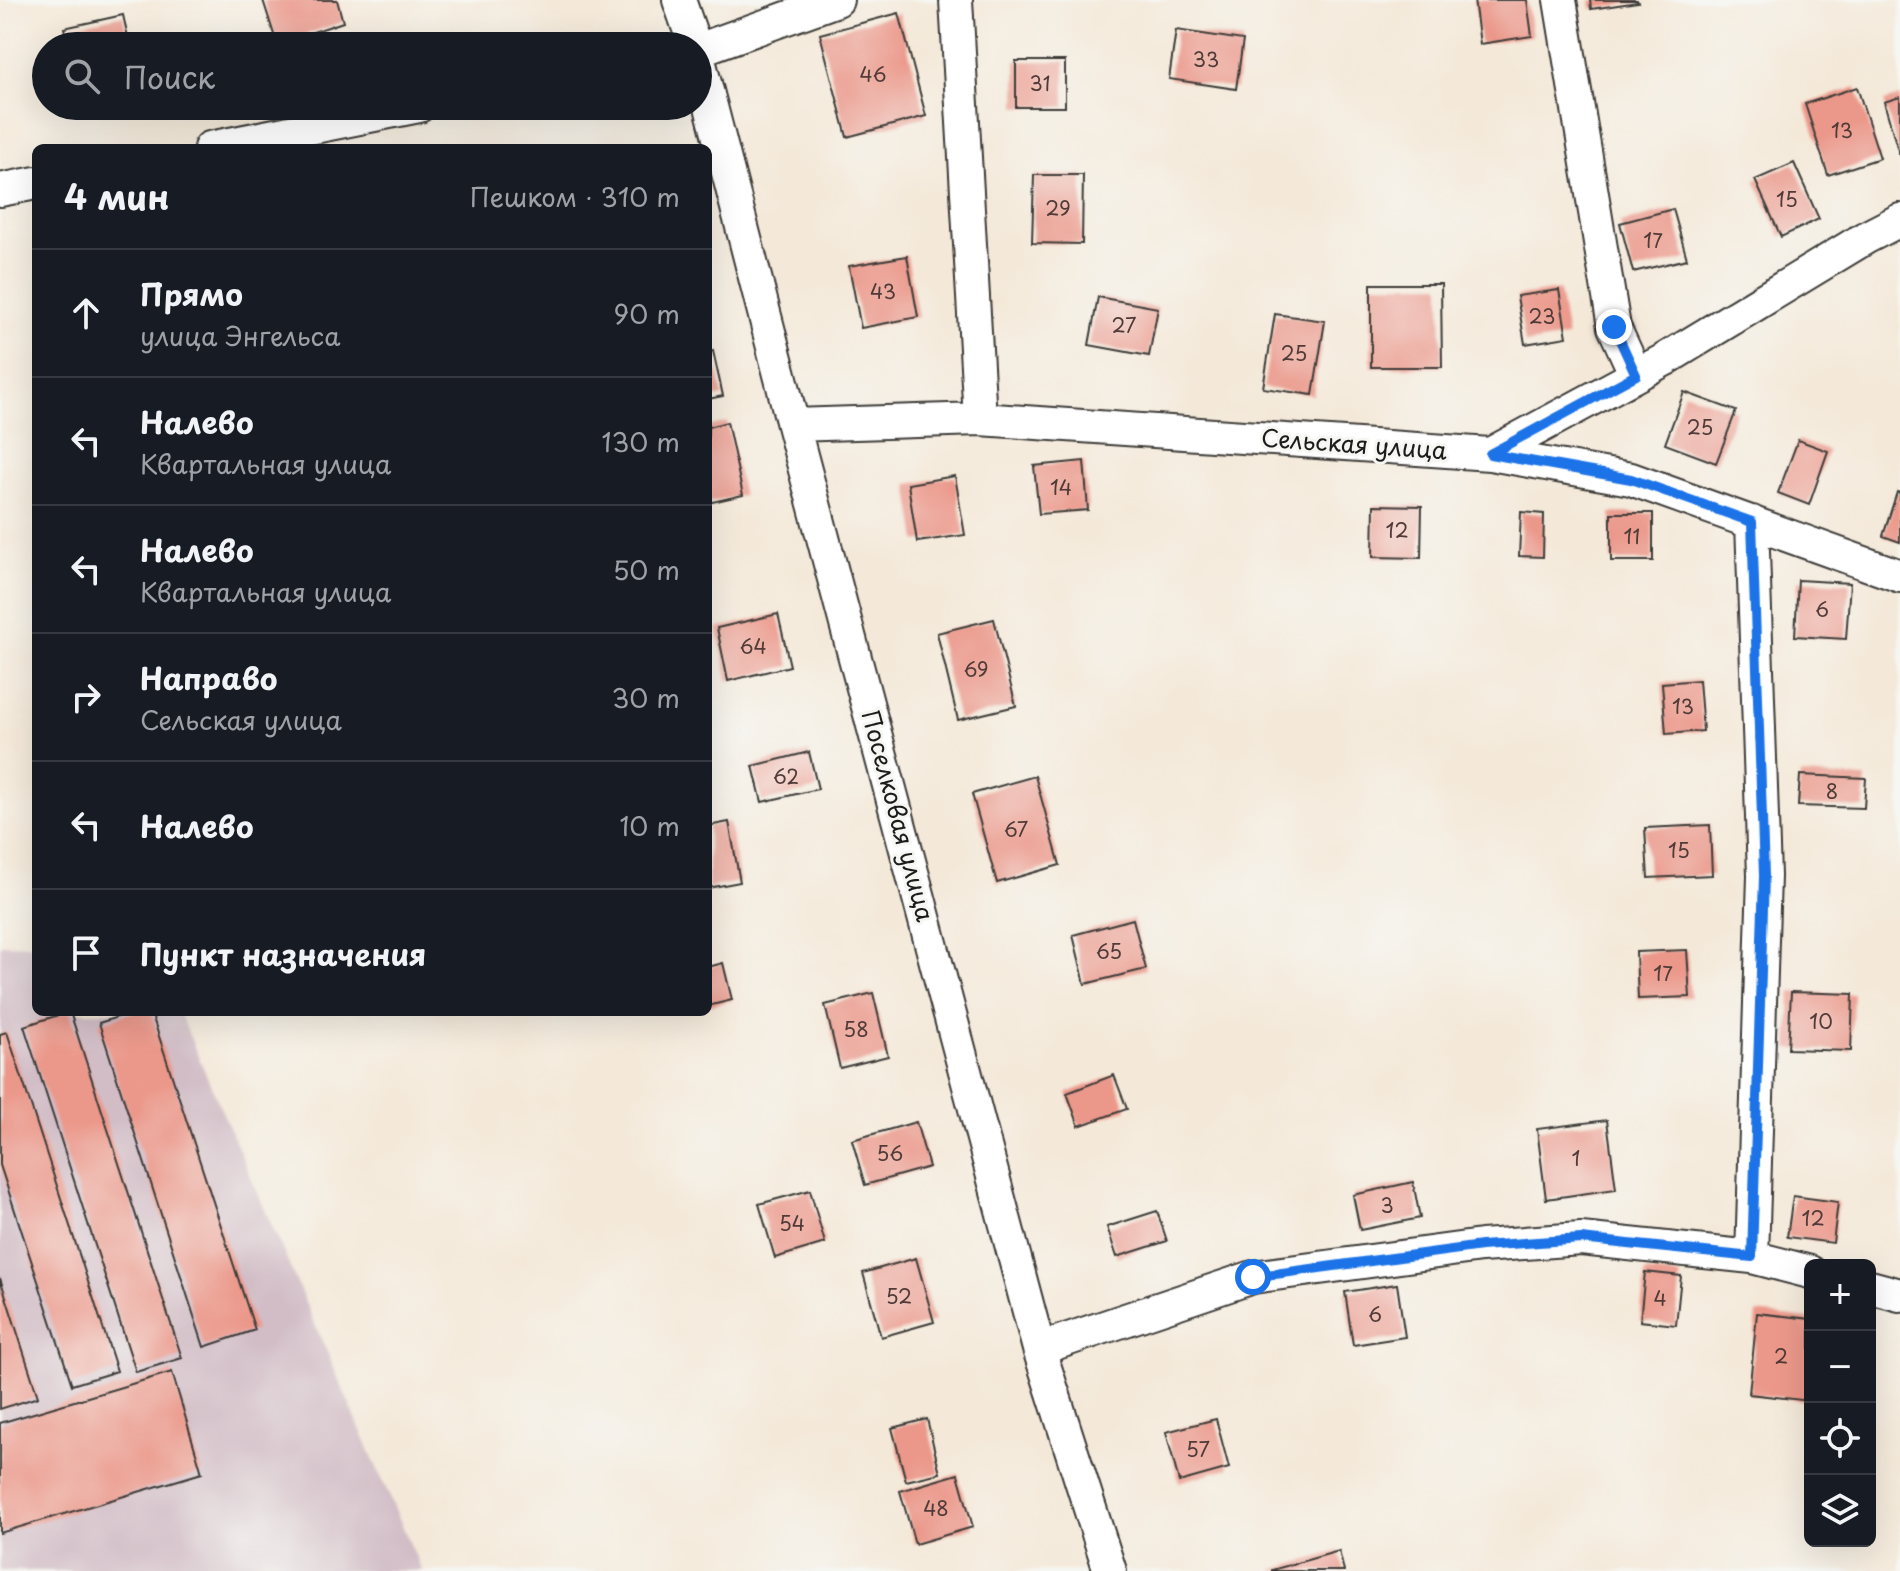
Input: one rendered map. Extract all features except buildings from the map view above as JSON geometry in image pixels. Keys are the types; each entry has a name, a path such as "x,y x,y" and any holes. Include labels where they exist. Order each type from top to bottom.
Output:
{"street":[{"path":"679,0 690,32"},
{"path":"712,42 837,0"},
{"path":"956,0 980,419"},
{"path":"1560,0 1614,327 1636,375"},
{"name":"Поселковая улица","path":"712,110 1098,1568"},
{"path":"230,144 349,120"},
{"path":"0,190 32,184"},
{"path":"1490,454 1664,360 1900,220"},
{"name":"Сельская улица","path":"793,425 980,419 1490,454 1631,479 1900,576"},
{"path":"1752,522 1764,876 1752,1257"},
{"path":"1039,1349 1253,1277 1481,1246 1581,1239 1752,1257 1804,1270"},
{"path":"1876,1289 1900,1295"}],"shaded area":[{"path":"0,944 32,945 32,1016 181,1016 422,1571 0,1571"}],"route":[{"path":"1253,1277 1481,1246 1581,1239 1752,1257 1764,876 1752,522 1631,479 1490,454 1636,375 1614,327"}]}
